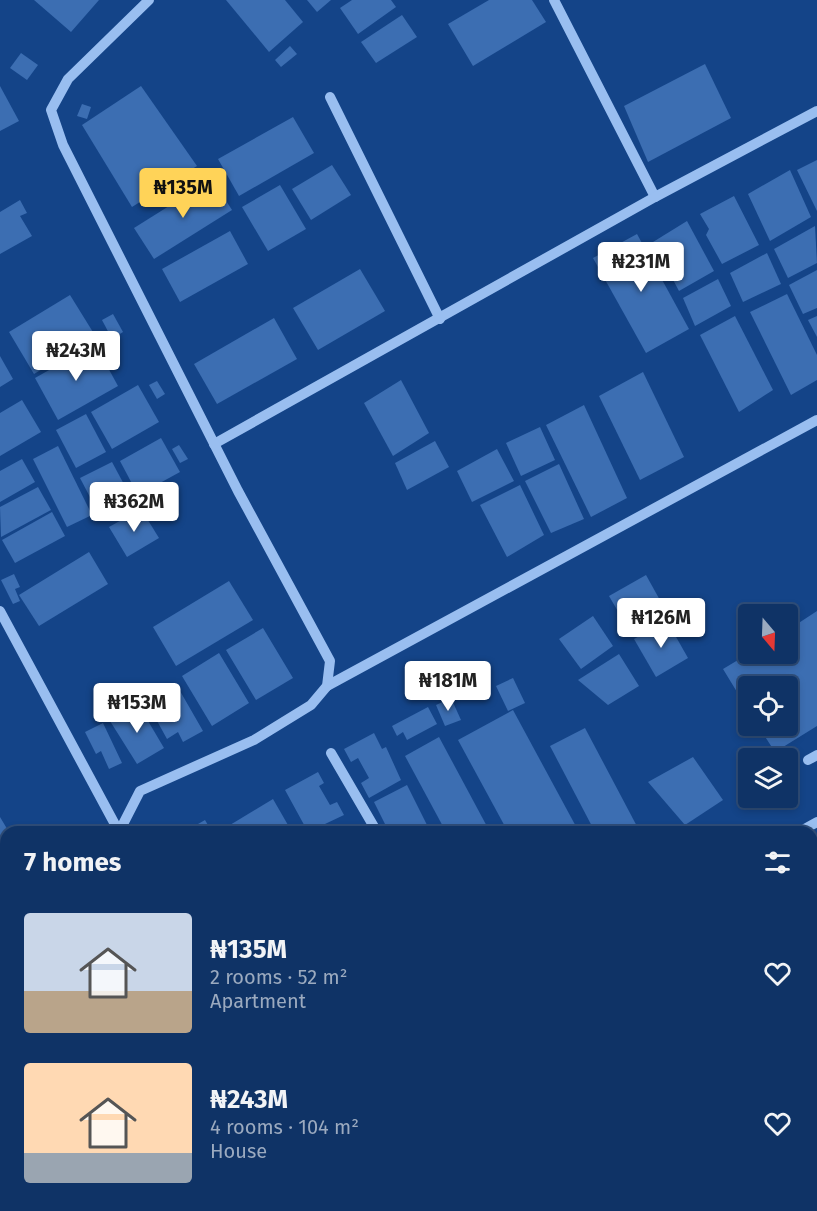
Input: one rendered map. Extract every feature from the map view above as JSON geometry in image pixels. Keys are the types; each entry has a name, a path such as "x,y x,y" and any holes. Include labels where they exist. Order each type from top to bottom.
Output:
{"street":[{"path":"149,0 68,79 51,110 63,145 214,444 330,661 327,686"},
{"path":"554,0 655,197"},
{"path":"330,97 440,319"},
{"path":"214,444 655,197 817,111"},
{"path":"122,826 140,791 254,740 311,705 327,686 817,420"},
{"path":"0,611 116,826"},
{"path":"331,753 374,826"}],"building":[{"path":"34,0 99,0 71,32"},
{"path":"226,0 285,0 303,22 269,52"},
{"path":"307,0 331,0 317,12"},
{"path":"352,0 391,0 396,7 358,34 340,8"},
{"path":"489,0 532,0 546,22 473,66 448,24"},
{"path":"402,15 417,37 376,63 361,42"},
{"path":"290,46 297,54 281,67 275,60"},
{"path":"21,53 38,65 27,80 10,68"},
{"path":"705,64 731,118 648,162 624,106"},
{"path":"0,86 19,121 0,131"},
{"path":"141,86 197,166 132,207 82,125"},
{"path":"82,104 91,107 87,119 77,116"},
{"path":"293,117 314,153 239,196 218,159"},
{"path":"817,160 817,211 797,170"},
{"path":"332,165 351,195 311,220 292,189"},
{"path":"790,170 811,217 770,241 748,194"},
{"path":"212,179 232,210 154,259 134,228"},
{"path":"280,185 306,229 268,251 242,207"},
{"path":"734,196 759,245 722,264 706,235 709,229 700,214"},
{"path":"20,200 27,213 20,216 32,236 0,254 0,212"},
{"path":"687,221 714,271 679,291 653,242"},
{"path":"815,226 817,263 788,278 774,249"},
{"path":"230,231 248,264 180,302 162,269"},
{"path":"637,234 689,329 646,353 593,258"},
{"path":"767,253 781,284 743,302 730,273"},
{"path":"360,269 385,311 318,350 293,308"},
{"path":"817,270 817,308 803,314 789,285"},
{"path":"718,279 731,306 695,326 683,298"},
{"path":"787,294 817,355 817,380 791,395 750,312"},
{"path":"70,295 96,337 34,374 9,332"},
{"path":"113,314 123,332 112,339 102,320"},
{"path":"735,316 773,390 739,412 700,335"},
{"path":"817,316 817,337 808,320"},
{"path":"274,318 297,359 217,404 194,364"},
{"path":"95,344 118,386 58,420 35,378"},
{"path":"0,356 13,379 0,387"},
{"path":"643,372 684,457 640,480 599,396"},
{"path":"401,380 429,433 393,456 364,403"},
{"path":"157,381 165,394 157,399 149,385"},
{"path":"138,385 159,422 112,449 91,412"},
{"path":"22,400 41,432 0,456 0,413"},
{"path":"584,405 627,498 591,517 546,425"},
{"path":"86,414 106,452 76,468 56,430"},
{"path":"540,427 555,460 521,476 506,443"},
{"path":"161,438 180,472 138,495 120,461"},
{"path":"435,441 449,467 407,490 395,463"},
{"path":"179,445 188,459 180,463 172,449"},
{"path":"58,446 92,515 67,527 33,459"},
{"path":"497,449 514,481 472,502 457,471"},
{"path":"22,459 35,482 0,502 0,471"},
{"path":"112,462 134,503 102,520 80,478"},
{"path":"559,464 584,519 551,533 525,481"},
{"path":"520,485 544,535 507,557 480,505"},
{"path":"38,487 51,510 1,537 0,507"},
{"path":"141,509 159,538 127,557 109,527"},
{"path":"52,512 65,536 15,563 2,540"},
{"path":"89,552 108,584 39,626 19,595"},
{"path":"14,574 20,587 15,589 20,601 13,604 1,580"},
{"path":"646,575 666,611 630,632 609,596"},
{"path":"229,581 253,620 176,666 153,627"},
{"path":"817,611 817,726 781,748 772,748 765,736 798,736 798,676 738,676 738,694 723,669 738,660 738,664 798,664 798,623"},
{"path":"593,616 613,646 581,669 559,639"},
{"path":"667,621 688,658 656,677 634,639"},
{"path":"263,628 293,678 256,700 226,650"},
{"path":"219,653 249,703 212,726 182,676"},
{"path":"619,654 639,686 608,705 578,680"},
{"path":"513,678 525,703 508,711 496,686"},
{"path":"176,684 203,731 183,742 178,732 167,739 146,701"},
{"path":"451,698 461,720 445,726 436,705"},
{"path":"138,704 164,748 137,764 110,721"},
{"path":"428,707 437,724 407,740 403,732 397,736 392,726"},
{"path":"513,710 576,826 505,826 458,740"},
{"path":"103,723 122,763 109,769 101,751 96,754 85,732"},
{"path":"585,728 637,826 592,826 550,746"},
{"path":"374,733 382,749 386,747 401,780 369,798 361,783 369,778 358,758 351,762 344,749"},
{"path":"439,737 487,826 443,826 405,756"},
{"path":"693,757 723,800 685,825 648,782"},
{"path":"318,772 324,783 319,786 330,805 337,802 344,815 321,826 305,826 285,790"},
{"path":"407,785 428,826 386,826 374,802"},
{"path":"273,799 289,826 228,826"},
{"path":"0,817 5,826 0,826"},
{"path":"205,820 208,826 194,826"}]}
